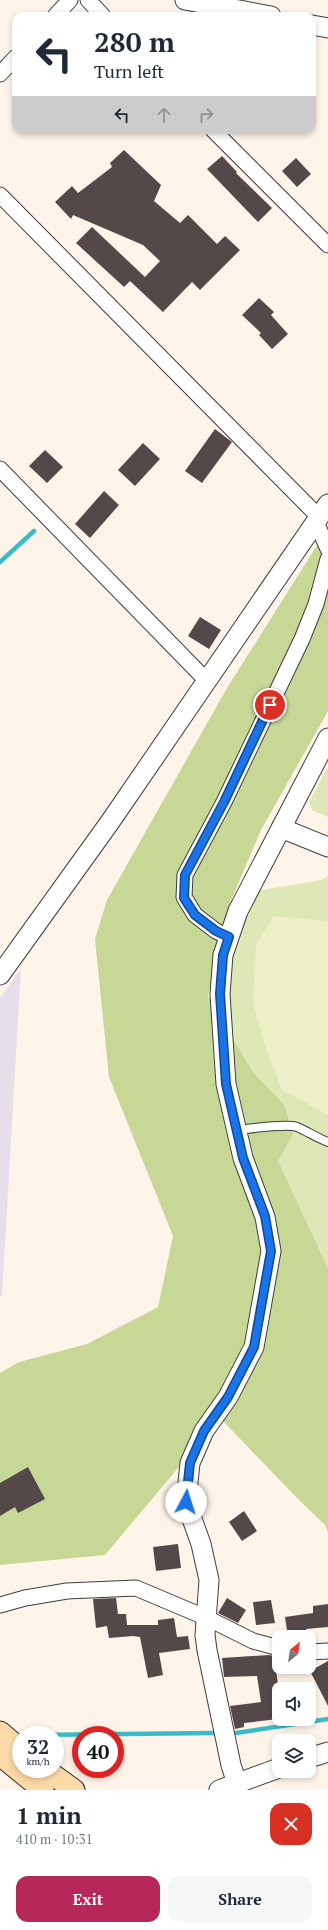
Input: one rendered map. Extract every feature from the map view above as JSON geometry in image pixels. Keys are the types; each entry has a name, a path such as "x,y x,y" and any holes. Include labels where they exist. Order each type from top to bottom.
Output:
{"main road":[{"path":"0,1732 12,1742"},
{"path":"0,1756 43,1790"},
{"path":"57,1778 74,1790"}],"street":[{"path":"59,12 70,0"},
{"path":"88,0 99,12"},
{"path":"185,0 242,5 260,12"},
{"path":"316,26 328,28"},
{"path":"0,74 12,61"},
{"path":"217,134 328,245"},
{"path":"0,196 321,514 328,549"},
{"path":"0,469 207,681"},
{"path":"0,975 207,681 321,514"},
{"path":"229,937 216,931 195,915 184,898 185,875 224,802 302,639 316,604 328,559"},
{"path":"238,1786 231,1765 207,1650 205,1635 209,1580 201,1544 186,1502 190,1463 204,1431 228,1397 254,1347 271,1251 265,1216 243,1158 226,1084 220,994 223,955 238,911 328,738"},
{"path":"281,828 328,847"},
{"path":"0,1604 67,1591 136,1588 207,1618 253,1641 272,1646"},
{"path":"316,1652 328,1651"},
{"path":"316,1756 328,1752"},
{"path":"219,1790 238,1786 272,1771"}],"lane":[{"path":"237,1130 259,1127 295,1126 314,1137 328,1142"}],"shaded area":[{"path":"21,968 2,1295 0,1297 0,998"}],"green space":[{"path":"328,528 328,711 261,830 232,898 208,996 252,1071 284,1105 293,1134 278,1161 328,1269 328,1532 325,1525 220,1418 105,1555 0,1565 0,1373 19,1362 87,1344 158,1307 173,1236 109,1077 95,939 107,900 227,688"},
{"path":"328,767 328,817 312,810 309,802"},
{"path":"328,876 328,1331 234,1085 229,1001 232,956 241,918 257,891 321,880"},
{"path":"274,916 328,921 328,1115 282,1090 266,1049 253,1003 256,944"}],"building":[{"path":"124,150 161,185 154,201 180,223 188,215 217,244 225,236 240,250 200,290 192,282 163,312 130,281 124,287 76,243 92,227 145,277 160,261 143,245 73,215 71,219 55,202 72,186 78,193 112,167 110,163"},
{"path":"222,156 237,172 236,173 272,208 258,222 207,169"},
{"path":"296,158 311,174 297,187 282,171"},
{"path":"259,298 274,312 271,315 288,334 272,349 259,335 261,333 242,315"},
{"path":"215,429 232,442 202,483 185,471"},
{"path":"143,443 160,459 135,486 118,470"},
{"path":"45,450 63,467 47,483 29,466"},
{"path":"104,491 119,505 90,538 75,524"},
{"path":"200,617 221,630 209,649 188,636"},
{"path":"28,1467 45,1499 18,1513 15,1507 0,1516 0,1483"},
{"path":"244,1511 257,1531 242,1541 229,1522"},
{"path":"178,1544 181,1568 156,1571 153,1547"},
{"path":"116,1598 118,1614 126,1614 127,1625 158,1625 158,1620 174,1618 177,1637 188,1636 190,1649 159,1653 163,1675 148,1678 140,1637 133,1636 109,1638 107,1626 96,1628 93,1599"},
{"path":"227,1598 246,1610 238,1623 218,1613"},
{"path":"271,1600 275,1623 256,1625 253,1602"},
{"path":"328,1604 328,1627 306,1630 287,1630 285,1617 313,1613 313,1606"},
{"path":"272,1656 272,1674 277,1674 278,1682 272,1682 272,1720 244,1723 244,1727 235,1729 230,1706 261,1702 257,1676 224,1677 222,1658"},
{"path":"328,1661 328,1706 312,1674 316,1674 316,1668"}],"waterway":[{"path":"0,562 34,531"},
{"path":"236,1733 328,1719"},
{"path":"64,1735 214,1733"}],"route":[{"path":"186,1502 190,1463 204,1431 228,1397 254,1347 271,1251 265,1216 243,1158 226,1084 220,994 223,955 229,937 216,931 195,915 184,898 185,875 224,802 270,705"}]}
